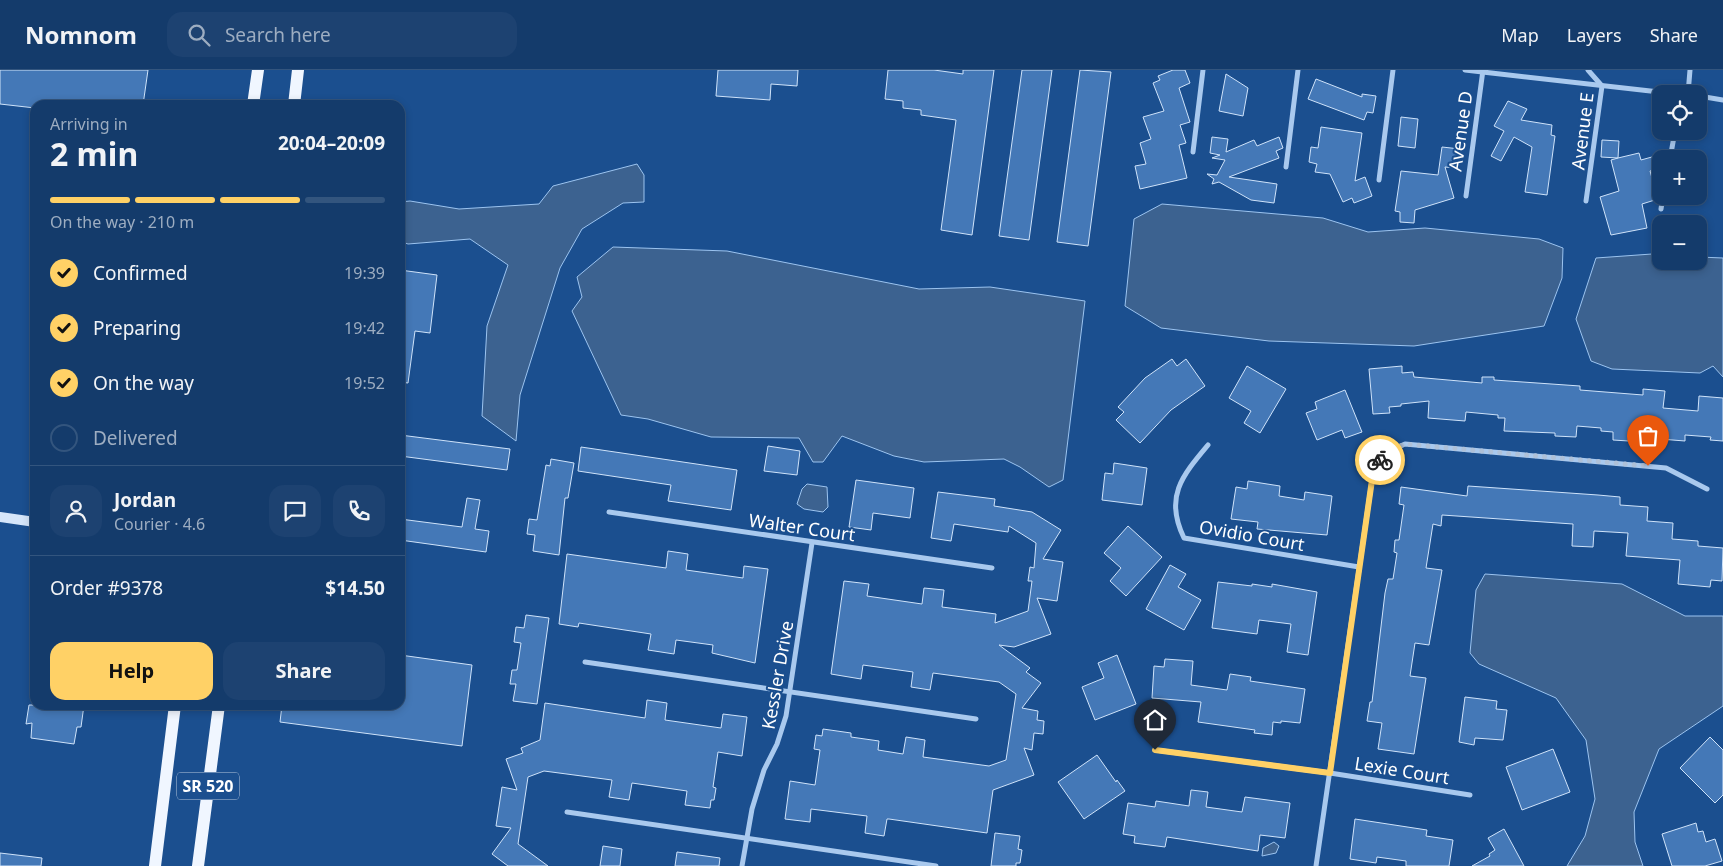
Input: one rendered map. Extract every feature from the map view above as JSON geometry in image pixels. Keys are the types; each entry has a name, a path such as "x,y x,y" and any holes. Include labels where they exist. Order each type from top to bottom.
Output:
{"main road":[{"path":"254,100 258,70"},
{"path":"295,100 298,70"},
{"name":"SR 520","path":"155,866 174,710"},
{"name":"SR 520","path":"198,866 218,710"}],"street":[{"path":"1193,152 1203,70"},
{"path":"1286,166 1298,70"},
{"path":"1379,180 1393,70"},
{"path":"1465,70 1652,91"},
{"name":"Avenue E","path":"1586,201 1602,86 1588,70"},
{"path":"1689,85 1690,70"},
{"name":"Avenue D","path":"1466,196 1482,71"},
{"path":"1707,97 1723,100"},
{"path":"1660,210 1661,205"},
{"path":"1316,866 1373,473 1384,453 1405,444 1666,468 1707,489"},
{"name":"Ovidio Court","path":"1208,445 1184,473 1176,496 1174,511 1184,538 1359,567"},
{"name":"Walter Court","path":"609,512 992,568"},
{"path":"0,517 30,521"},
{"name":"Kessler Drive","path":"742,866 746,838 764,770 778,744 786,716 812,543"},
{"path":"586,662 976,719"},
{"name":"Lexie Court","path":"1155,750 1330,773 1470,795"},
{"path":"567,812 936,866"}],"water":[{"path":"637,164 644,175 644,202 623,203 582,229 560,268 520,395 516,441 482,416 487,326 508,265 470,239 405,243 405,202 459,209 539,204 553,186"},
{"path":"1162,204 1323,218 1368,232 1425,228 1539,239 1563,248 1562,278 1544,326 1414,346 1269,341 1161,328 1125,306 1134,219"},
{"path":"613,247 727,251 919,289 990,287 1085,301 1063,480 1049,487 1020,467 1004,459 924,462 894,456 842,436 823,462 813,462 799,438 711,437 648,419 621,415 572,311 582,297 577,277"},
{"path":"1652,254 1652,270 1707,270 1707,257 1723,258 1723,377 1713,366 1700,373 1612,369 1591,361 1576,319 1596,258"},
{"path":"807,484 827,487 828,507 823,512 804,509 797,504 802,489"},
{"path":"1485,574 1622,584 1685,616 1723,616 1723,706 1659,749 1634,812 1635,842 1643,866 1567,866 1585,836 1595,799 1586,740 1556,698 1479,664 1470,653 1476,590"},
{"path":"1274,842 1279,846 1276,853 1262,856 1263,848"}],"building":[{"path":"0,70 148,70 144,100 30,100 30,107 0,104"},
{"path":"718,70 798,70 797,86 771,84 770,100 716,96"},
{"path":"888,70 934,70 963,74 963,70 994,70 972,235 941,230 956,120 921,115 921,110 903,108 903,101 885,99"},
{"path":"1022,70 1052,70 1029,240 999,236"},
{"path":"1080,70 1111,72 1088,246 1057,242"},
{"path":"1173,70 1185,70 1190,83 1179,88 1190,122 1180,125 1186,143 1179,145 1187,178 1140,189 1135,166 1146,164 1140,143 1151,139 1143,117 1164,111 1153,83 1160,80 1158,76"},
{"path":"1226,74 1248,88 1243,116 1219,111"},
{"path":"1316,79 1362,97 1362,94 1376,96 1373,113 1367,112 1364,120 1308,99"},
{"path":"1508,101 1527,109 1521,120 1552,125 1551,135 1555,136 1547,195 1525,192 1532,147 1514,137 1501,161 1491,156 1504,131 1494,126"},
{"path":"1401,117 1418,119 1415,148 1398,146"},
{"path":"1321,127 1362,133 1355,181 1365,177 1372,196 1354,203 1352,198 1343,202 1330,174 1315,172 1317,164 1309,162 1311,147 1318,148"},
{"path":"1212,137 1228,139 1226,152 1254,140 1257,146 1279,137 1283,148 1276,151 1279,158 1229,177 1277,184 1274,203 1251,200 1219,182 1212,184 1214,179 1207,174 1217,175 1225,160 1212,158 1220,155 1210,153"},
{"path":"1602,140 1619,141 1618,158 1601,157"},
{"path":"1442,147 1460,149 1457,168 1445,167 1454,198 1415,210 1414,223 1400,222 1400,212 1395,211 1401,171 1438,175"},
{"path":"1639,153 1641,160 1652,157 1652,170 1650,171 1652,178 1652,201 1642,204 1647,228 1611,235 1600,197 1619,191 1611,160"},
{"path":"405,271 437,275 430,333 415,331 408,383 405,383"},
{"path":"1172,359 1177,366 1186,359 1205,386 1171,410 1140,443 1116,420 1124,412 1118,407 1145,378"},
{"path":"1247,366 1286,389 1260,433 1244,423 1251,411 1229,398"},
{"path":"1402,366 1402,373 1413,372 1414,377 1482,383 1482,377 1494,377 1494,380 1580,386 1580,390 1643,395 1643,389 1665,391 1663,408 1698,411 1699,396 1723,398 1723,441 1710,440 1711,437 1685,435 1685,441 1660,439 1660,443 1613,440 1613,432 1601,431 1601,428 1577,426 1576,437 1555,436 1555,433 1504,431 1505,418 1498,418 1498,415 1466,412 1465,421 1428,418 1429,401 1401,404 1401,406 1389,407 1390,413 1373,414 1369,369"},
{"path":"1345,390 1362,432 1345,438 1342,430 1317,440 1306,413 1317,409 1315,402"},
{"path":"405,436 510,449 507,470 405,457"},
{"path":"768,446 800,451 797,475 764,471"},
{"path":"581,447 737,470 731,510 668,501 671,485 578,471"},
{"path":"551,459 574,463 568,498 565,498 559,555 533,551 535,535 527,534 529,519 537,520 546,465 550,466"},
{"path":"1114,463 1147,468 1142,505 1102,500 1105,473 1113,474"},
{"path":"856,480 914,488 910,518 873,513 871,530 849,527"},
{"path":"1248,481 1280,486 1279,496 1304,500 1305,492 1332,496 1327,535 1257,529 1258,522 1231,519 1236,487 1247,489"},
{"path":"1468,486 1620,497 1620,505 1648,507 1647,521 1673,523 1672,539 1698,541 1698,546 1723,548 1722,581 1711,580 1710,587 1678,584 1680,560 1626,556 1628,533 1594,531 1593,547 1572,546 1573,524 1442,515 1441,526 1433,524 1426,568 1442,570 1429,645 1415,643 1410,676 1426,678 1414,754 1378,749 1382,723 1367,721 1370,702 1372,702 1385,593 1388,579 1393,579 1397,553 1394,552 1395,540 1399,540 1404,505 1399,504 1401,487 1467,496"},
{"path":"938,492 995,499 994,506 1032,512 1061,530 1043,559 1063,562 1057,601 1037,598 1051,634 1014,647 999,645 1030,668 1026,672 1041,683 1022,708 1038,711 1037,720 1044,721 1043,734 1034,733 1032,750 1024,748 1034,775 993,790 987,833 887,819 884,836 865,833 867,816 811,809 810,822 785,819 790,781 815,785 820,750 814,749 816,735 822,736 823,729 851,733 851,737 879,741 878,750 903,754 906,737 925,740 923,757 989,766 1006,760 1016,694 999,682 933,673 930,690 911,687 913,672 863,665 861,679 831,674 844,581 869,584 867,596 922,604 924,588 944,590 942,607 996,614 995,623 1028,611 1032,581 1028,581 1030,567 1034,568 1036,543 1009,526 1008,532 954,524 951,541 931,538"},
{"path":"467,498 480,500 475,529 489,531 486,552 405,541 405,520 462,527"},
{"path":"1128,526 1162,557 1126,596 1110,581 1121,568 1104,553"},
{"path":"668,551 688,554 686,570 743,578 744,566 768,569 755,663 712,653 713,645 676,640 674,654 648,650 651,634 579,623 578,627 559,624 567,554 666,568"},
{"path":"1170,565 1186,574 1178,587 1201,600 1184,630 1146,609"},
{"path":"1218,582 1272,587 1272,584 1317,592 1308,655 1287,652 1291,624 1259,620 1257,634 1212,628"},
{"path":"526,615 549,618 537,704 513,701 516,684 510,684 512,670 517,670 521,643 514,642 516,627 524,628"},
{"path":"1117,655 1136,704 1095,720 1082,687 1104,678 1098,663"},
{"path":"405,656 472,665 462,746 280,722 281,710 405,710"},
{"path":"1165,659 1193,661 1191,685 1227,690 1230,674 1251,677 1250,681 1305,689 1300,723 1273,722 1272,735 1254,733 1255,730 1198,722 1201,702 1152,698 1154,666 1164,667"},
{"path":"1465,697 1497,701 1496,709 1507,710 1503,740 1475,738 1474,745 1459,742"},
{"path":"647,700 667,703 665,720 721,728 723,714 747,717 742,756 718,752 713,787 716,788 714,800 711,800 710,808 685,805 687,791 632,783 629,800 609,797 612,780 544,771 528,777 518,844 548,866 508,866 492,854 511,828 496,826 502,787 517,790 506,759 523,753 521,748 540,740 545,703 645,718"},
{"path":"29,705 30,710 83,710 81,727 77,727 74,744 31,738 32,723 26,724"},
{"path":"1710,737 1723,750 1723,795 1715,803 1680,768"},
{"path":"1553,749 1570,792 1522,810 1506,767"},
{"path":"1097,755 1116,782 1117,780 1125,791 1084,819 1058,782"},
{"path":"1191,790 1208,792 1206,807 1242,812 1245,797 1290,803 1285,838 1260,835 1258,851 1167,837 1165,847 1134,843 1135,836 1123,834 1128,803 1155,807 1156,801 1189,806"},
{"path":"1355,819 1427,830 1426,836 1453,840 1449,866 1406,866 1406,861 1377,857 1376,863 1350,859"},
{"path":"1696,823 1698,832 1703,831 1706,842 1715,839 1722,861 1705,866 1672,866 1662,834"},
{"path":"1504,829 1524,866 1472,866 1490,856 1489,854 1495,850 1488,838"},
{"path":"995,833 1020,836 1018,849 1022,850 1020,863 1016,863 1016,866 991,866"},
{"path":"603,846 622,849 620,866 600,866"},
{"path":"677,852 720,858 719,866 675,866"},
{"path":"0,853 42,858 41,866 0,866"}],"way so far":[{"path":"1380,460 1384,453 1405,444 1648,466"}],"route":[{"path":"1155,750 1330,773 1373,473 1380,460"}]}
